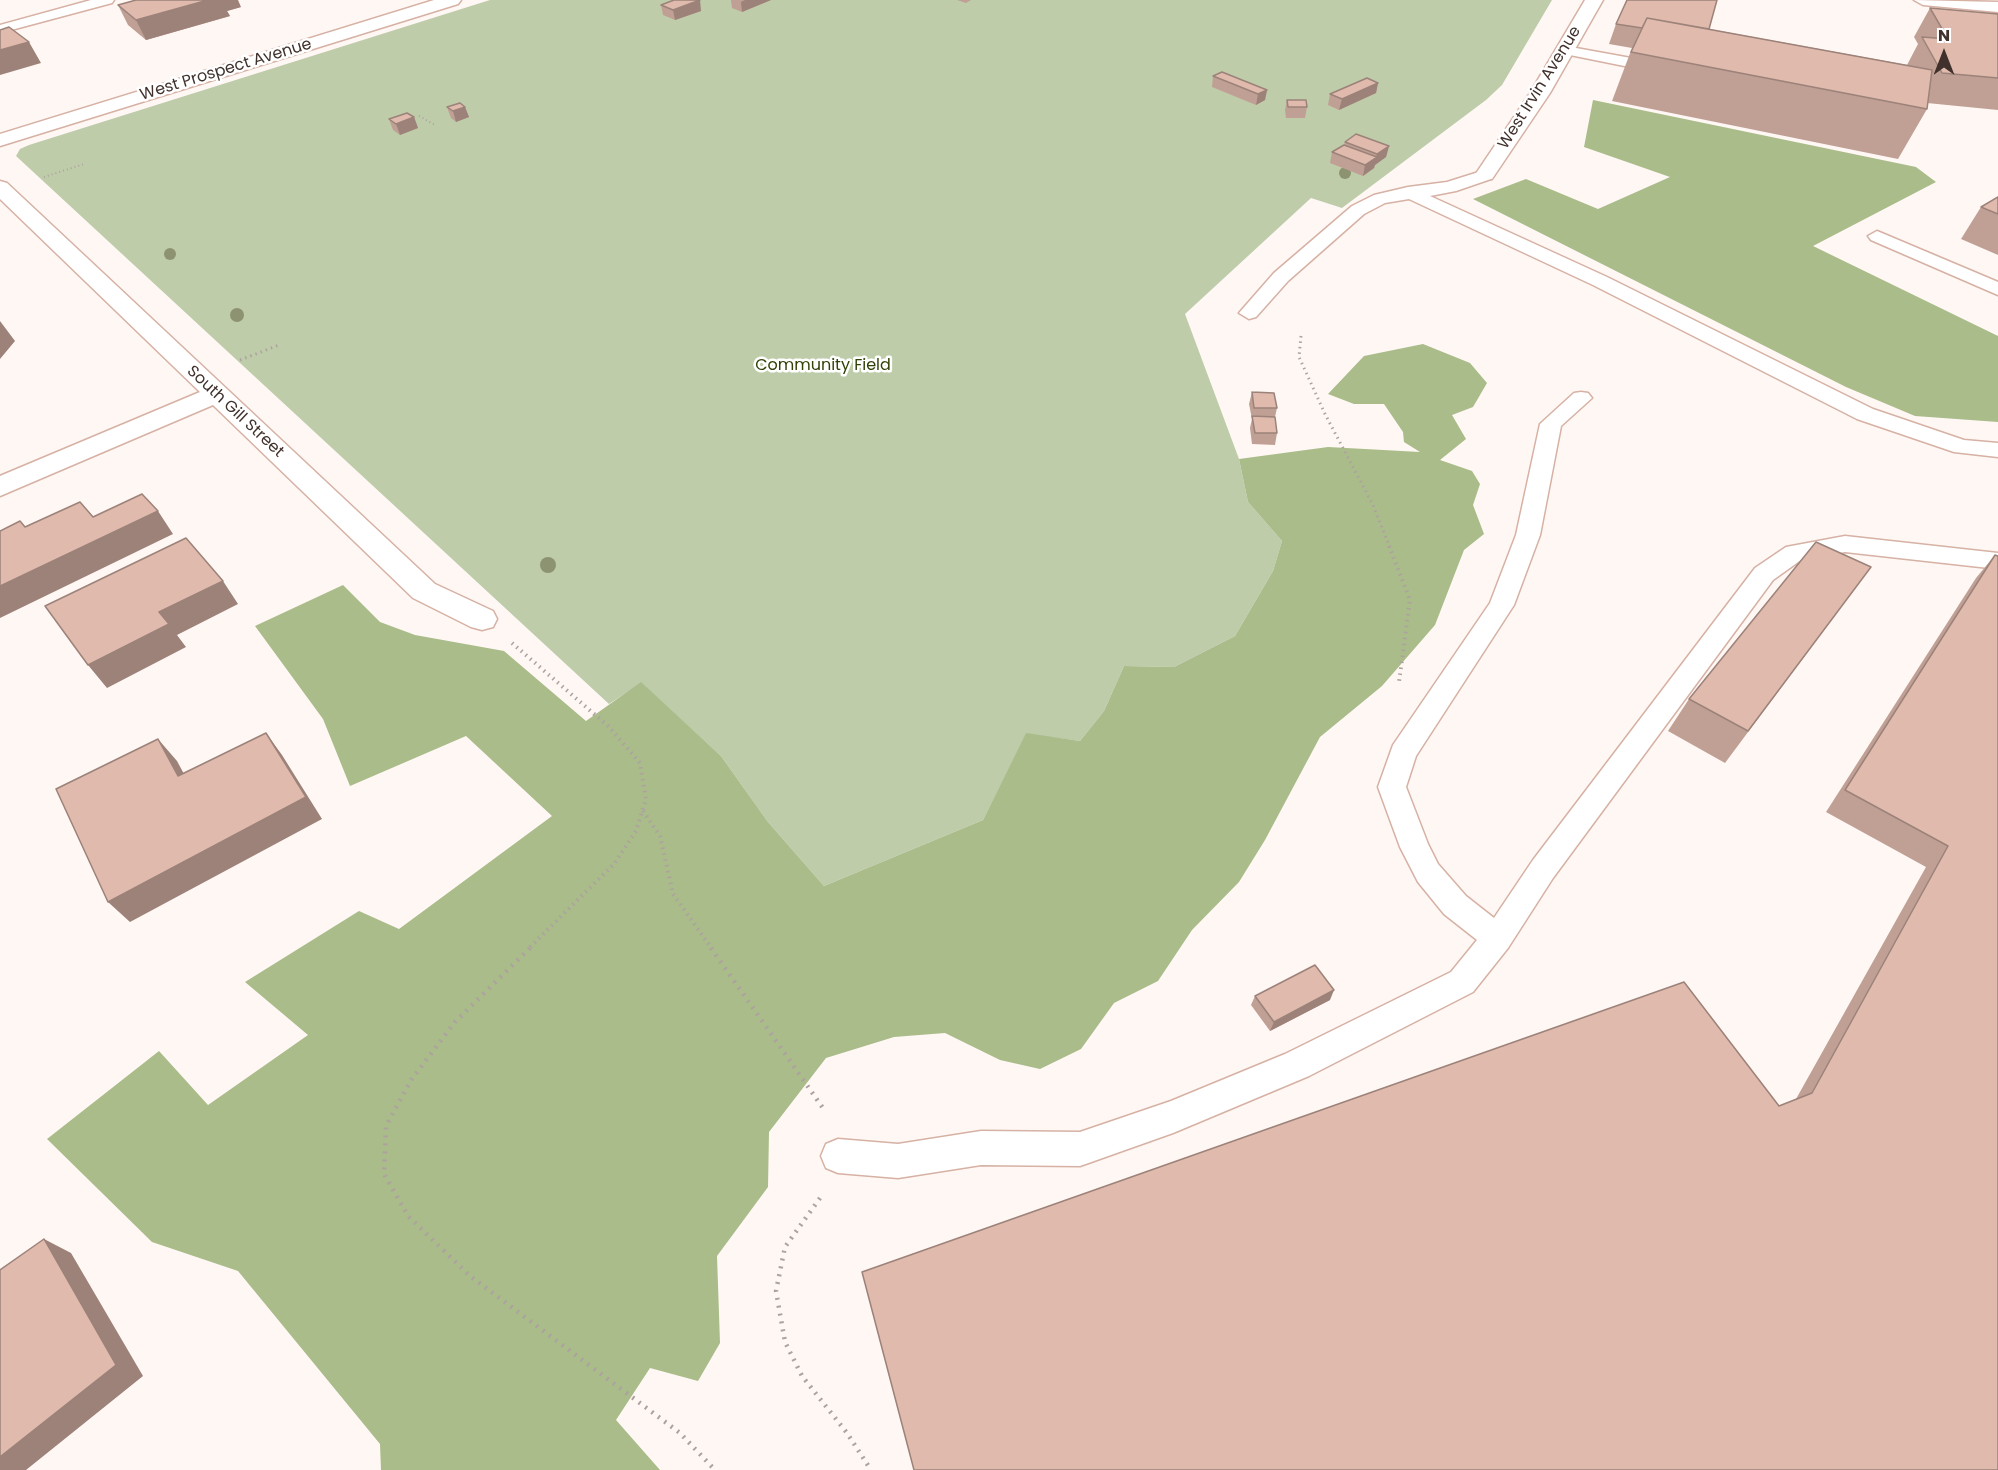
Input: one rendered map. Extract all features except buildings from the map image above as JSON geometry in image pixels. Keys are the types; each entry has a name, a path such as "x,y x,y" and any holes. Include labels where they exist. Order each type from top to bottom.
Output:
{"street":[{"name":"West Prospect Avenue","path":"0,140 452,0"},
{"name":"West Irvin Avenue","path":"1485,175 1540,93 1594,0"},
{"path":"1923,0 1998,7"},
{"name":"South Gill Street","path":"0,187 424,591 482,619"},
{"path":"0,487 217,394"}],"lane":[{"path":"0,29 106,0"},
{"path":"1565,50 1678,71"},
{"path":"1249,313 1281,277 1358,210 1380,199 1408,192 1450,187 1485,175"},
{"path":"1408,192 1600,281 1864,414 1962,447 1998,450"},
{"path":"1877,236 1998,289"},
{"path":"1497,938 1455,905 1428,873 1410,838 1392,787 1403,753 1502,605 1528,535 1551,424 1581,398"},
{"path":"838,1156 898,1161 981,1148 1080,1149 1173,1118 1297,1065 1462,982 1497,938 1543,869 1764,574 1794,553 1845,544 1998,561"}],"path":[{"path":"419,116 435,126"},
{"path":"53,174 84,164"},
{"path":"1300,336 1299,357 1325,414 1373,505 1410,600 1397,692"},
{"path":"247,358 279,345"},
{"path":"482,619 551,674 608,726 640,764 646,799 636,831 614,864 455,1022 411,1080 386,1126 384,1174 408,1216 470,1276 680,1433 715,1470"},
{"path":"642,810 660,836 673,894 828,1114 839,1143 837,1168 828,1187 785,1247 776,1290 785,1342 802,1377 847,1433 871,1470"}],"green space":[{"name":"Community Field","path":"490,0 1552,0 1502,85 1486,100 1342,208 1311,198 1185,314 1239,459 1248,502 1282,541 1273,571 1235,636 1174,667 1124,666 1104,711 1080,741 1026,734 983,820 824,886 768,822 721,756 641,683 609,704 16,156 20,149 29,145"},
{"path":"1593,100 1916,167 1936,182 1813,246 1998,336 1998,422 1915,416 1846,387 1473,199 1526,179 1598,209 1670,177 1584,147"},
{"path":"1423,344 1470,363 1487,383 1473,407 1452,415 1466,439 1440,460 1472,471 1480,484 1473,505 1484,534 1464,550 1435,625 1382,686 1320,737 1265,840 1239,882 1192,930 1158,981 1114,1003 1081,1049 1040,1069 1000,1060 945,1033 894,1037 826,1058 769,1132 768,1187 717,1256 720,1343 698,1381 650,1368 616,1420 660,1470 381,1470 380,1444 238,1271 152,1242 47,1139 159,1051 208,1105 308,1035 245,982 359,911 399,929 552,816 466,736 350,786 323,719 255,626 343,585 380,622 415,635 504,651 586,721 641,682 721,756 768,822 824,886 983,820 1026,733 1080,741 1104,711 1124,666 1174,667 1235,636 1273,571 1282,541 1248,502 1239,459 1328,447 1420,452 1404,442 1403,432 1384,404 1354,404 1328,394 1364,356"}]}
